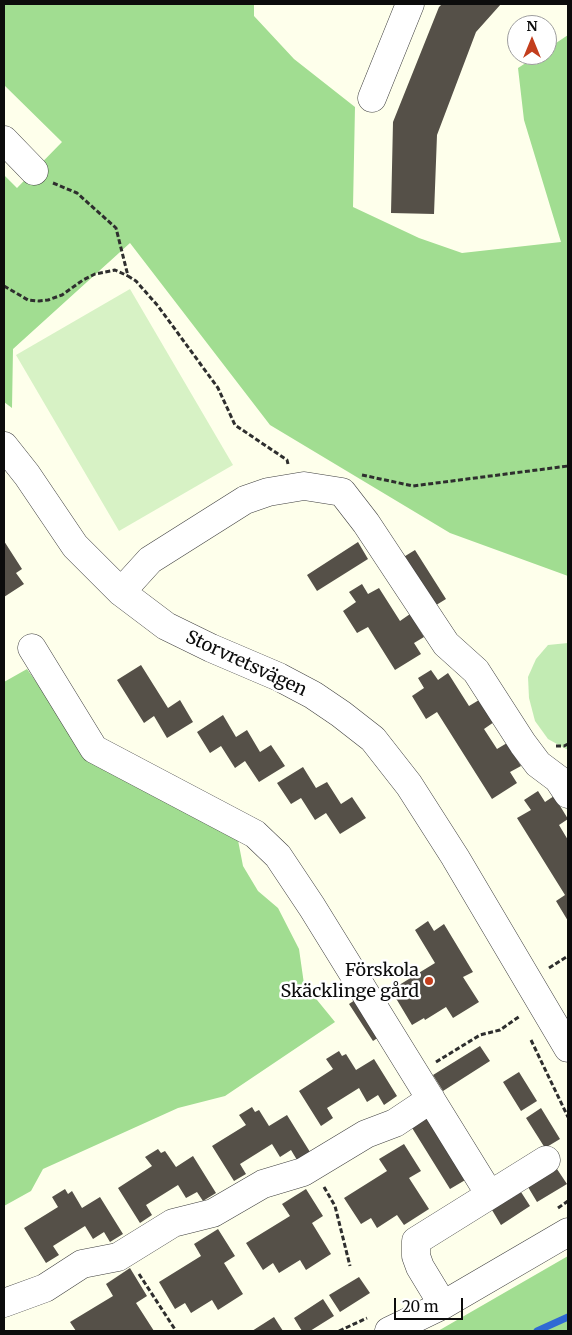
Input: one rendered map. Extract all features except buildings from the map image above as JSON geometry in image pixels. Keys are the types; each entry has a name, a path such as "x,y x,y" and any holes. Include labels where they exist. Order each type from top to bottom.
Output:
{"street":[{"path":"372,98 410,4"},
{"path":"4,140 34,171"},
{"name":"Storvretsvägen","path":"4,446 75,546 121,592 166,626 211,648 279,676 313,695 373,739 410,785 455,857 531,1009 568,1048"},
{"path":"121,592 150,560 245,500 268,492 308,486 342,492 366,523 446,644 476,671 523,744 538,764 558,779 568,794"},
{"path":"32,648 94,749 255,834 278,856 312,907 490,1195"},
{"path":"4,1303 45,1288 82,1264 118,1256 173,1223 213,1213 263,1184 312,1168 366,1134 395,1124 431,1099"},
{"path":"444,1305 420,1267 416,1256 416,1241 546,1160"},
{"path":"389,1331 444,1305 568,1232"}],"path":[{"path":"34,171 45,179 77,193 116,228 128,276"},
{"path":"4,286 28,300 39,301 62,295 95,274 115,270 136,281 158,306 218,388 234,425 287,460 288,466 303,471 308,486"},
{"path":"358,475 413,486 568,466"},
{"path":"416,1074 480,1035 500,1030 558,989 548,969 568,956"},
{"path":"524,1024 531,1009"},
{"path":"528,1033 568,1117"},
{"path":"312,1168 335,1206 350,1266"},
{"path":"126,1252 176,1331"}],"green space":[{"path":"4,4 254,4 254,16 294,59 355,107 353,207 419,238 462,253 561,242 524,120 518,68 523,65 557,65 557,42 568,35 568,576 450,533 270,425 130,243 13,349 12,408 4,402 4,175 17,188 62,142 4,85"},
{"path":"130,289 233,465 119,531 16,355"},
{"path":"568,643 568,750 548,739 535,721 529,698 528,677 536,659 548,645"},
{"path":"27,669 93,762 236,830 243,866 258,891 278,908 299,949 304,984 335,1022 225,1096 178,1108 43,1169 31,1191 4,1206 4,682"},
{"path":"568,1256 568,1331 438,1331"}],"waterway":[{"path":"537,1331 568,1317"}],"place":[{"name":"Förskola Skäcklinge gård","path":"429,981"}]}
